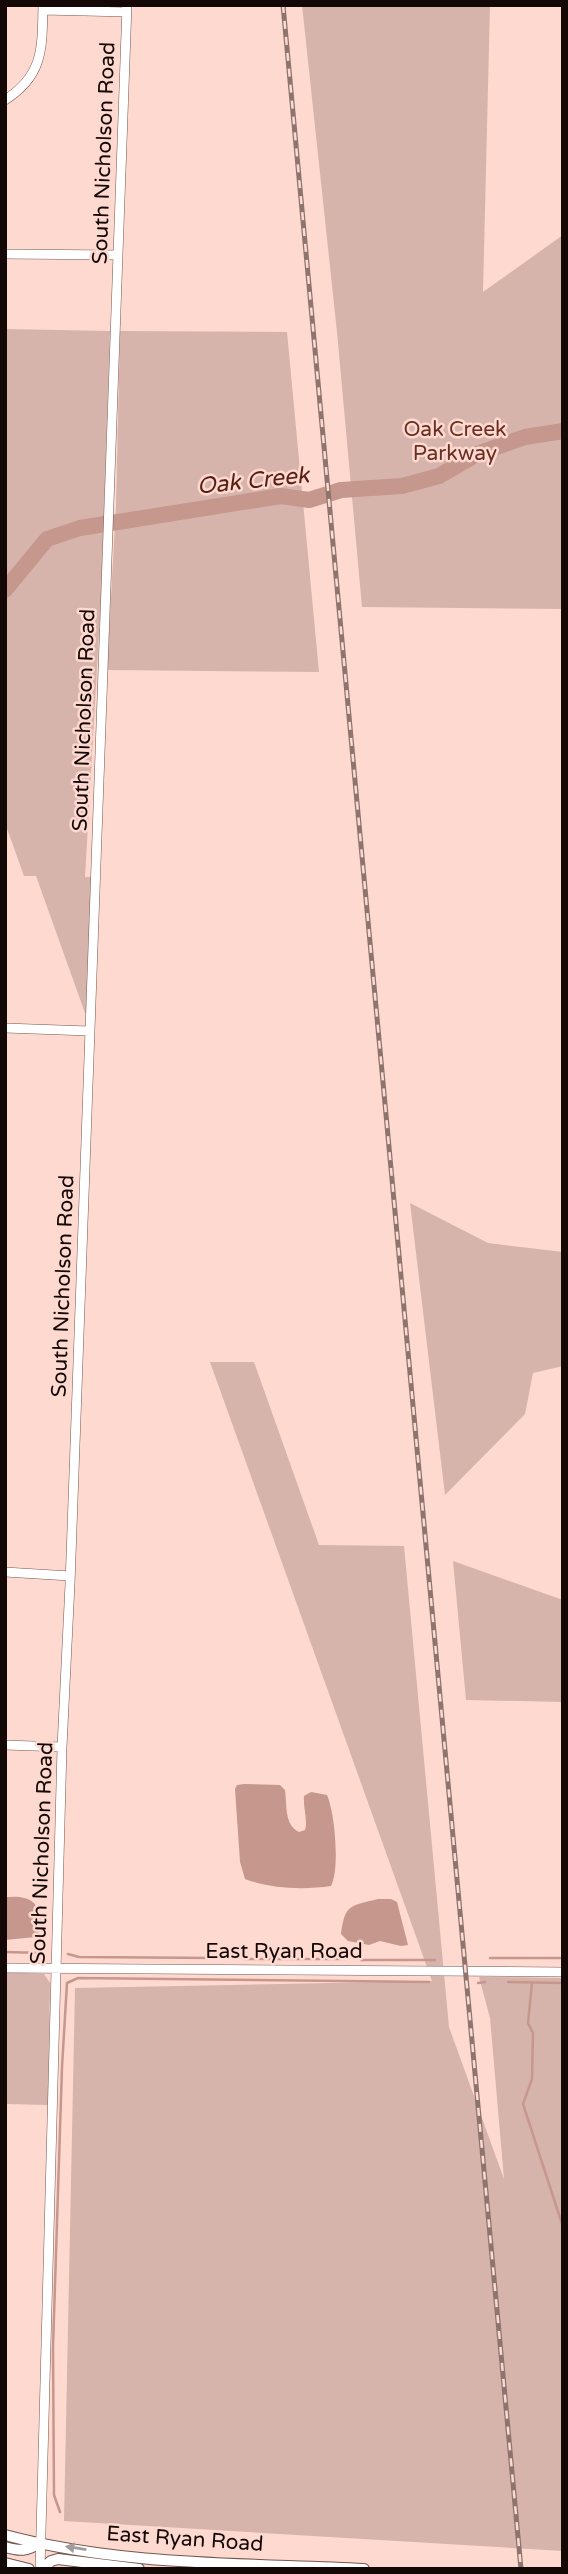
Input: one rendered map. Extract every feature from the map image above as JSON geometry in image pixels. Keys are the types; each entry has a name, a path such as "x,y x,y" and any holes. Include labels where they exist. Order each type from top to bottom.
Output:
{"main road":[{"name":"East Ryan Road","path":"5,2535 131,2556 364,2569"},
{"path":"5,2547 22,2551 33,2548 40,2542"},
{"path":"41,2569 51,2561 67,2559 139,2569"},
{"path":"5,2563 29,2569"},
{"path":"215,2569 292,2565"}],"street":[{"path":"5,100 19,91 37,67 41,53 43,7 127,8"},
{"name":"South Nicholson Road","path":"41,2569 62,1747 127,8"},
{"path":"5,254 118,255"},
{"path":"5,1028 89,1031"},
{"path":"5,1572 70,1576"},
{"path":"5,1745 62,1747"},
{"name":"East Ryan Road","path":"5,1968 563,1972"}],"green space":[{"name":"Oak Creek Parkway","path":"302,5 490,5 483,292 563,235 563,609 362,607 337,332"},
{"path":"5,329 110,331 101,598 85,877 96,877 91,1013 85,1013 36,876 24,876 5,823"},
{"path":"120,331 287,332 319,672 107,670 116,506"},
{"path":"410,1203 488,1243 563,1252 563,1366 533,1373 525,1414 445,1495"},
{"path":"210,1362 254,1362 319,1545 404,1546 449,2027 504,2179 490,2018 479,1977 563,1978 563,2551 64,2521 75,1988 432,1981"},
{"path":"453,1561 563,1600 563,1702 466,1700"},
{"path":"5,1972 44,1974 50,1983 48,2105 5,2104"}],"shaded area":[{"path":"237,1785 280,1785 285,1790 286,1808 291,1824 299,1832 305,1830 306,1826 304,1796 311,1792 327,1795 335,1841 335,1867 331,1886 288,1888 245,1879 240,1862 235,1789"},
{"path":"5,1897 22,1897 38,1908 41,1926 36,1937 5,1940"},
{"path":"378,1899 397,1902 408,1945 380,1941 369,1945 348,1941 341,1934 350,1908"}],"waterway":[{"name":"Oak Creek","path":"5,590 47,539 80,528 281,496 309,500 341,490 402,486 439,476 477,454 525,437 563,431"},
{"path":"5,1952 43,1953"},
{"path":"68,1954 79,1957 215,1958"},
{"path":"490,1958 563,1958"},
{"path":"244,1959 345,1959"},
{"path":"361,1960 435,1960"},
{"path":"60,2512 54,2495 53,2347 67,1983 78,1978 429,1982"},
{"path":"478,1983 485,1982"},
{"path":"508,1982 563,1983"},
{"path":"532,1983 528,2023 533,2033 532,2079 523,2104 563,2227"}],"railway":[{"path":"283,5 521,2569"}]}
